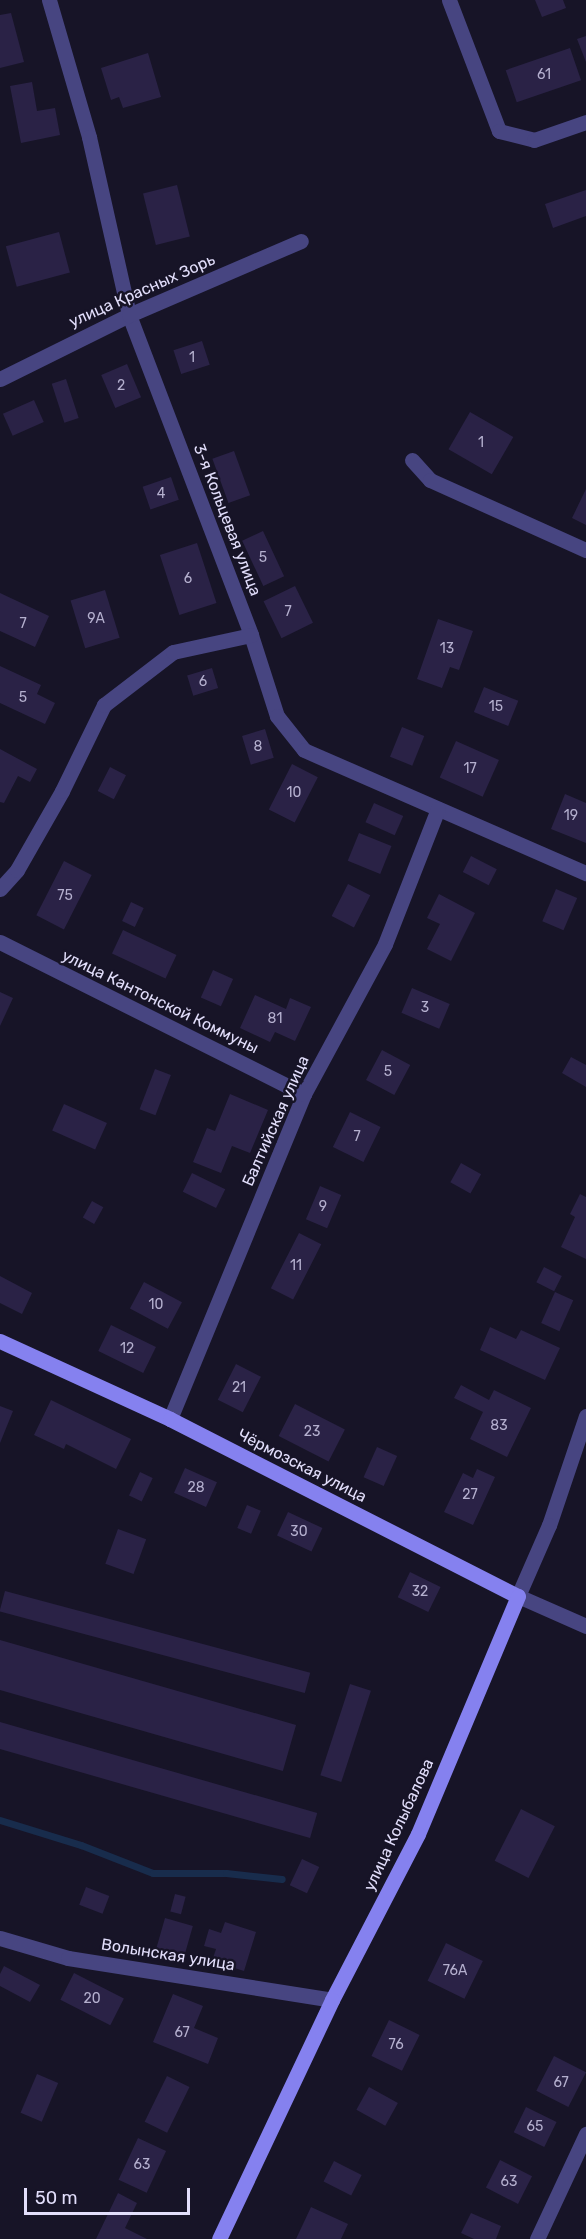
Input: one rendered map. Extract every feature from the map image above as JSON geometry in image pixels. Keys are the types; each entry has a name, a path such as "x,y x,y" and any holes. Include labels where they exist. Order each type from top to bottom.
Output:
{"street":[{"name":"3-я Кольцевая улица","path":"49,0 89,137 129,315 251,635 278,716 304,750 586,873"},
{"path":"449,0 499,131 534,140 586,122"},
{"name":"улица Красных Зорь","path":"0,379 129,315 301,241"},
{"path":"412,460 430,480 586,550"},
{"path":"0,889 17,870 62,791 104,705 173,652 251,635"},
{"name":"Балтийская улица","path":"170,1419 304,1094 385,944 438,809"},
{"name":"улица Кантонской Коммуны","path":"0,942 304,1094"},
{"name":"Чёрмозская улица","path":"0,1341 170,1419 518,1596 586,1626"},
{"name":"улица Колыбалова","path":"219,2239 332,2000 418,1834 549,1525 586,1416"},
{"name":"Волынская улица","path":"0,1938 68,1958 332,2000"},
{"path":"537,2239 586,2134"}],"building":[{"path":"535,0 563,0 566,8 542,17"},
{"path":"11,13 24,62 0,68 0,15"},
{"path":"586,36 586,62 577,39"},
{"path":"570,48 581,80 517,102 506,70"},
{"path":"148,53 161,97 123,108 119,97 111,100 101,68"},
{"path":"32,82 37,111 55,108 60,135 21,143 10,86"},
{"path":"177,185 190,236 156,245 143,193"},
{"path":"586,190 586,216 553,228 545,204"},
{"path":"59,232 70,273 17,287 6,246"},
{"path":"202,341 210,365 181,374 173,350"},
{"path":"127,364 141,397 115,408 101,375"},
{"path":"66,379 79,418 64,423 52,384"},
{"path":"34,400 44,422 13,436 3,414"},
{"path":"470,412 513,437 492,474 448,449"},
{"path":"234,451 250,495 228,503 212,459"},
{"path":"171,477 179,500 150,509 143,487"},
{"path":"586,489 586,525 572,518"},
{"path":"263,531 284,576 263,586 242,541"},
{"path":"197,543 216,603 179,615 160,555"},
{"path":"295,586 313,623 282,638 264,601"},
{"path":"105,590 120,638 85,648 71,601"},
{"path":"0,593 49,616 35,647 0,631"},
{"path":"438,619 473,631 459,670 450,667 442,688 417,679"},
{"path":"0,666 41,685 37,694 55,703 45,724 0,703"},
{"path":"212,668 218,688 193,696 187,676"},
{"path":"484,687 518,701 508,726 474,712"},
{"path":"402,727 424,736 412,766 390,757"},
{"path":"265,729 274,758 251,765 242,736"},
{"path":"456,741 499,760 483,797 440,778"},
{"path":"0,749 37,769 30,782 18,776 4,803 0,802"},
{"path":"292,764 318,777 295,823 269,809"},
{"path":"110,767 126,775 114,799 98,791"},
{"path":"565,794 586,803 586,843 551,829"},
{"path":"374,803 403,816 395,835 365,822"},
{"path":"359,833 391,846 380,874 348,861"},
{"path":"471,856 497,869 489,885 463,872"},
{"path":"64,861 92,875 64,929 36,915"},
{"path":"348,884 370,895 354,927 332,916"},
{"path":"556,889 577,898 563,930 542,921"},
{"path":"439,894 475,913 451,961 427,949 440,924 427,918"},
{"path":"131,902 144,908 135,927 122,921"},
{"path":"123,930 176,955 165,978 112,954"},
{"path":"213,970 233,979 221,1006 201,997"},
{"path":"412,988 450,1004 439,1029 401,1013"},
{"path":"0,992 13,998 0,1026"},
{"path":"255,995 286,1009 290,998 311,1007 295,1041 275,1032 270,1042 240,1028"},
{"path":"382,1050 410,1065 394,1095 366,1080"},
{"path":"571,1057 586,1065 586,1087 562,1073"},
{"path":"155,1069 171,1075 155,1115 140,1109"},
{"path":"230,1094 268,1110 250,1153 232,1146 221,1173 193,1162 207,1128 215,1131"},
{"path":"64,1104 107,1123 95,1150 52,1130"},
{"path":"350,1112 381,1127 363,1162 333,1147"},
{"path":"461,1163 481,1174 470,1193 450,1182"},
{"path":"192,1173 225,1189 216,1208 183,1192"},
{"path":"320,1186 341,1195 327,1228 306,1219"},
{"path":"580,1194 586,1197 586,1259 561,1247 575,1217 570,1214"},
{"path":"92,1201 103,1207 94,1224 83,1218"},
{"path":"299,1233 321,1244 293,1300 271,1288"},
{"path":"544,1267 562,1276 554,1291 536,1282"},
{"path":"0,1276 32,1293 22,1314 0,1303"},
{"path":"144,1282 182,1302 168,1329 130,1308"},
{"path":"555,1292 573,1300 559,1331 541,1323"},
{"path":"111,1325 156,1347 143,1373 98,1351"},
{"path":"490,1327 516,1339 521,1330 560,1348 545,1380 480,1350"},
{"path":"236,1364 261,1377 243,1412 218,1400"},
{"path":"461,1385 489,1400 494,1390 531,1408 507,1457 470,1439 483,1412 454,1398"},
{"path":"51,1400 131,1439 116,1469 66,1444 64,1449 34,1435"},
{"path":"295,1404 345,1429 329,1461 279,1436"},
{"path":"0,1406 13,1411 0,1443"},
{"path":"377,1447 397,1456 384,1486 364,1477"},
{"path":"185,1468 217,1482 206,1507 174,1493"},
{"path":"477,1469 495,1477 473,1525 444,1512 463,1473 473,1478"},
{"path":"140,1472 153,1478 142,1501 129,1496"},
{"path":"247,1505 261,1511 251,1534 237,1528"},
{"path":"288,1512 322,1528 311,1552 277,1536"},
{"path":"118,1529 146,1539 134,1574 105,1564"},
{"path":"410,1572 441,1587 428,1612 398,1597"},
{"path":"5,1591 310,1673 305,1693 0,1611"},
{"path":"0,1640 296,1725 283,1771 0,1690"},
{"path":"350,1684 371,1691 341,1782 320,1775"},
{"path":"0,1722 317,1813 310,1838 0,1749"},
{"path":"521,1809 555,1826 529,1878 495,1861"},
{"path":"302,1859 319,1867 307,1893 290,1885"},
{"path":"86,1887 109,1896 103,1914 79,1905"},
{"path":"175,1894 186,1897 181,1914 170,1911"},
{"path":"165,1918 193,1926 183,1960 155,1952"},
{"path":"225,1922 256,1932 244,1971 212,1961 216,1949 204,1946 209,1929 221,1933"},
{"path":"446,1943 483,1961 464,1999 428,1981"},
{"path":"4,1966 40,1985 30,2002 0,1986 0,1974"},
{"path":"74,1973 124,1998 110,2025 60,2000"},
{"path":"173,1994 203,2006 194,2028 218,2038 208,2064 153,2042"},
{"path":"389,2020 420,2035 402,2071 371,2056"},
{"path":"554,2056 586,2072 568,2107 536,2091"},
{"path":"37,2074 58,2083 42,2122 21,2113"},
{"path":"167,2076 189,2087 167,2133 145,2122"},
{"path":"369,2087 398,2103 385,2126 356,2110"},
{"path":"526,2107 557,2122 544,2147 514,2132"},
{"path":"138,2138 166,2151 147,2193 119,2180"},
{"path":"500,2160 532,2176 518,2204 486,2188"},
{"path":"334,2161 362,2175 351,2196 324,2181"},
{"path":"118,2193 137,2203 125,2228 147,2239 96,2239"},
{"path":"311,2207 348,2224 341,2239 296,2239"},
{"path":"471,2213 501,2226 496,2239 474,2239 461,2233"}],"waterway":[{"path":"0,1820 81,1845 153,1873 226,1873 282,1879"}]}
